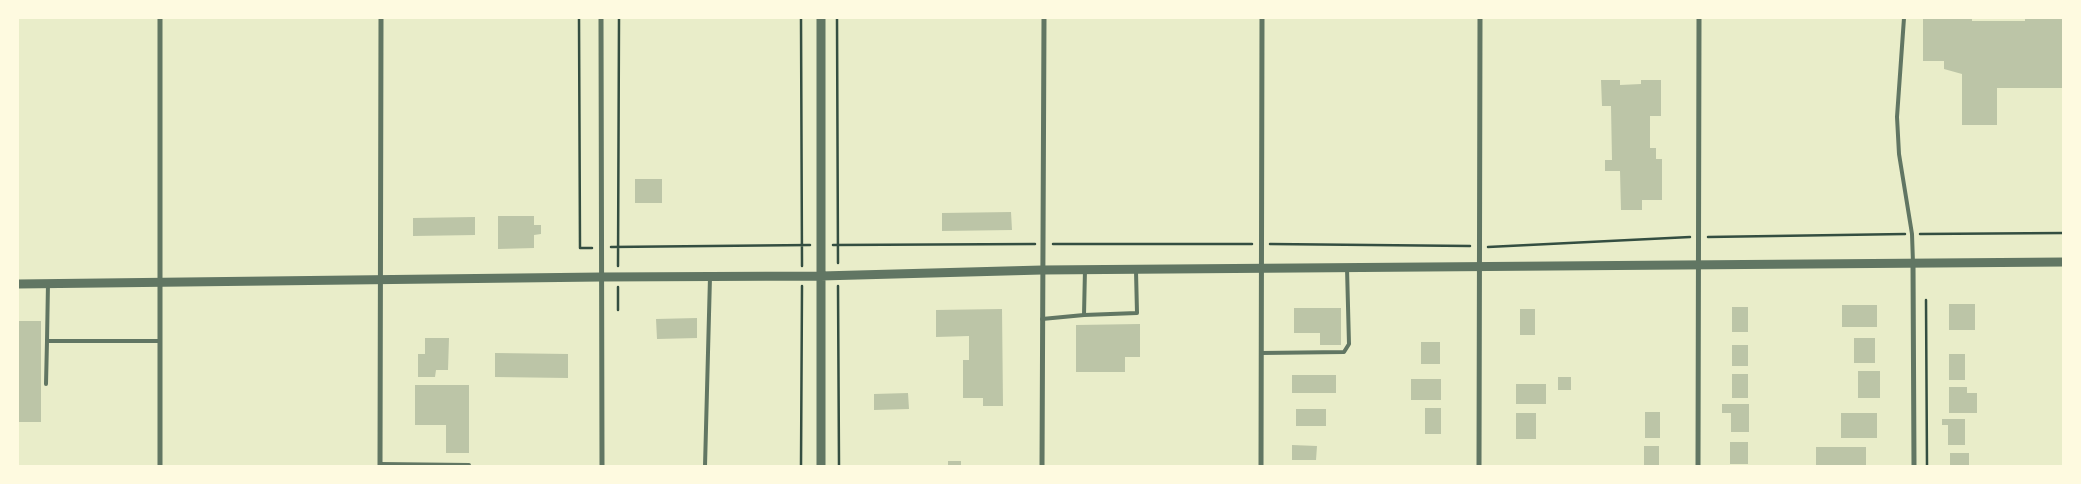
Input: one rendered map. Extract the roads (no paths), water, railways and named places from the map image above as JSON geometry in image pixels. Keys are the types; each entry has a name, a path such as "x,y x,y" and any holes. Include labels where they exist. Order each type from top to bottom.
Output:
{"street":[{"path":"160,18 160,466"},
{"path":"380,465 381,18"},
{"path":"601,18 602,466"},
{"path":"821,18 821,466"},
{"path":"1042,466 1044,18"},
{"path":"1261,466 1262,18"},
{"path":"1479,466 1480,18"},
{"path":"1698,466 1699,18"},
{"path":"18,284 838,276 1085,269 2064,262"},
{"path":"1913,264 1914,466"}],"lane":[{"path":"1904,18 1897,117 1898,154 1912,234 1913,264"},
{"path":"1261,352 1344,352 1349,344 1346,267"},
{"path":"1084,315 1085,269"},
{"path":"1042,319 1137,313 1136,269"},
{"path":"705,466 710,276"},
{"path":"46,384 48,283"},
{"path":"47,341 160,341"},
{"path":"380,465 469,464 469,466"}]}
